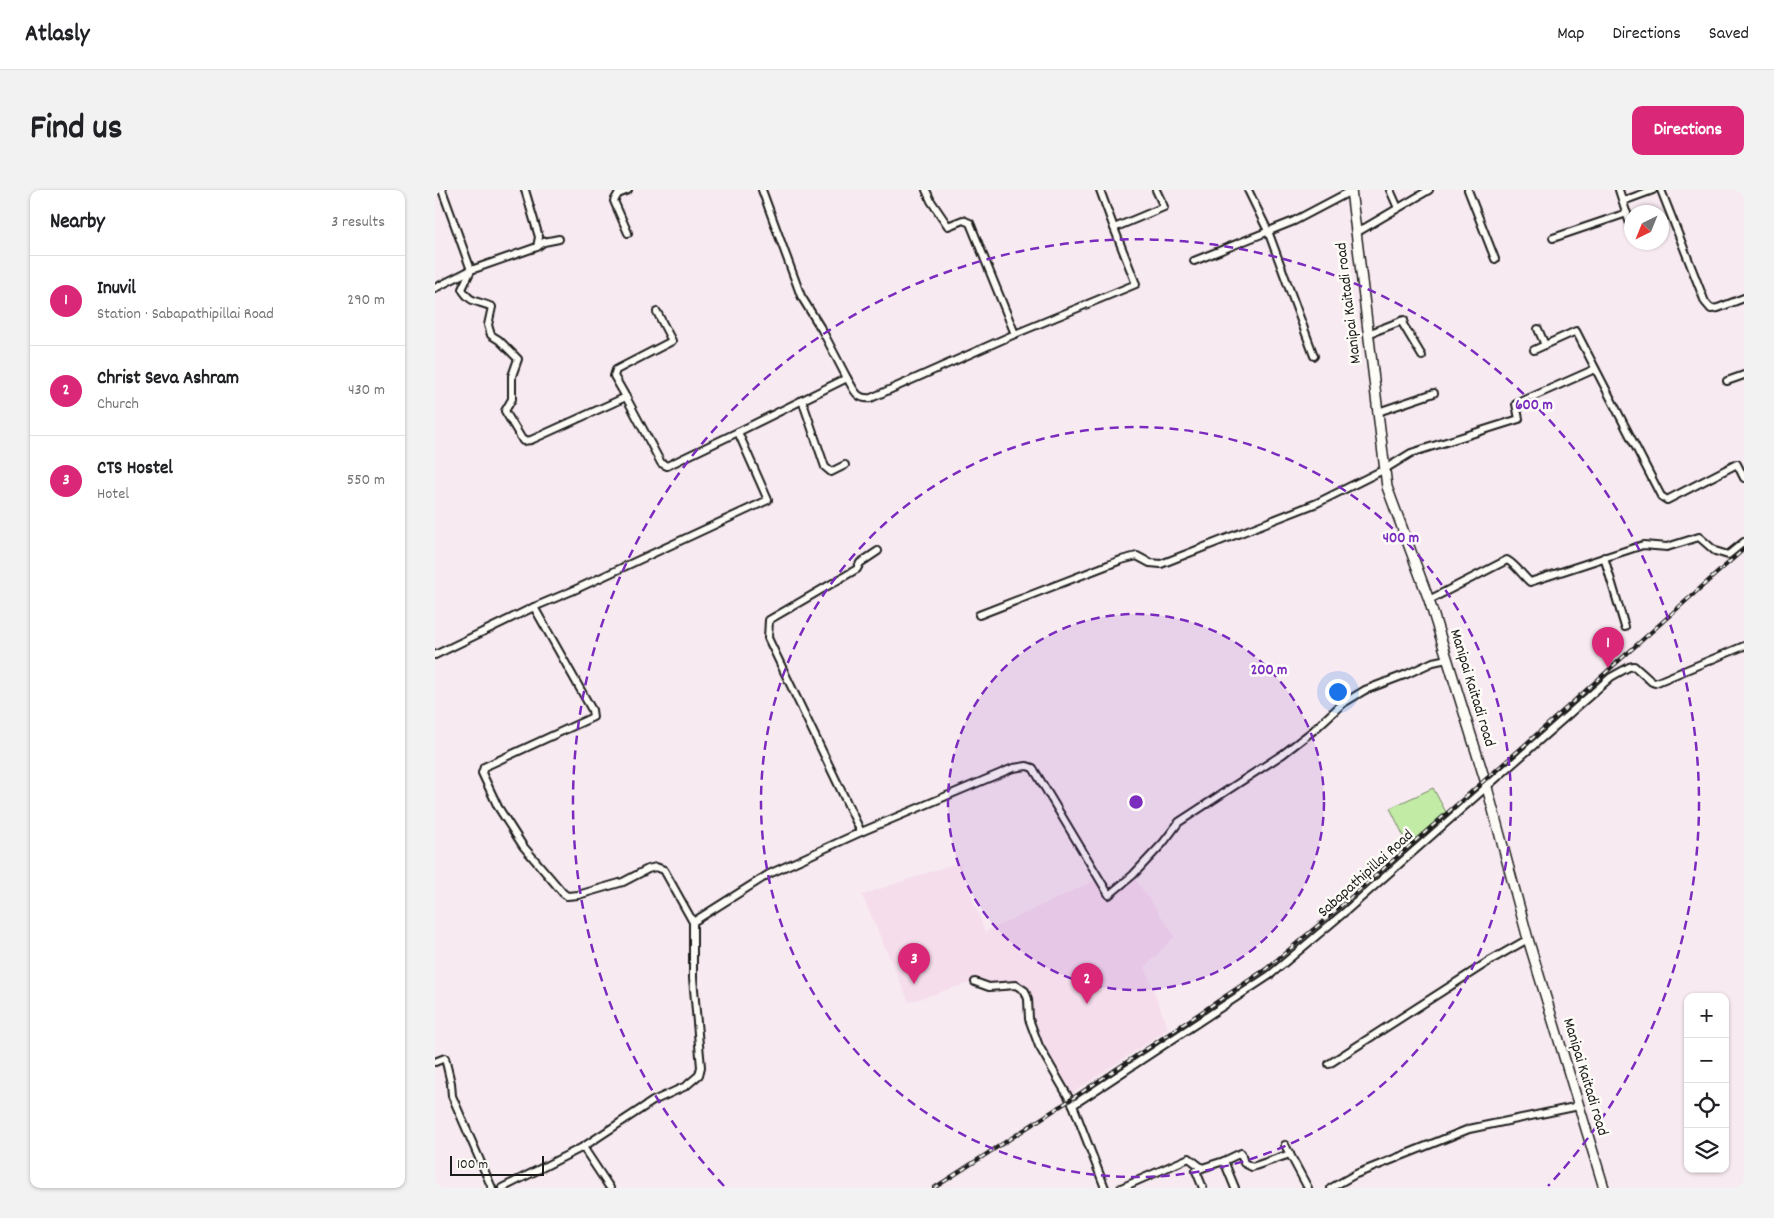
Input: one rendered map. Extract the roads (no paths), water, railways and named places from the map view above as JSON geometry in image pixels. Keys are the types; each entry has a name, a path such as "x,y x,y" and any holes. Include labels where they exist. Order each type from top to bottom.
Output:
{"main road":[{"name":"Manipai Kaitadi road","path":"1351,191 1387,487 1429,600 1486,786 1528,939 1604,1188"}],"street":[{"path":"442,190 471,270 462,289 467,298 473,302 482,302 492,307 488,325 491,335 499,340 517,359 512,376 512,399 505,411 523,441 531,440 626,397"},
{"path":"525,190 539,237 537,247"},
{"path":"628,190 617,194 614,201 628,233"},
{"path":"762,190 801,296 858,396 864,399 871,398 1015,334 1136,284 1100,190"},
{"path":"926,190 948,226 963,220 970,223 1015,334"},
{"path":"1114,228 1164,208 1156,190"},
{"path":"1248,190 1268,231 1314,356"},
{"path":"1390,190 1398,208"},
{"path":"1356,233 1429,190"},
{"path":"1467,190 1495,259"},
{"path":"1619,190 1624,205"},
{"path":"1623,201 1653,190"},
{"path":"1661,190 1705,302 1711,308 1718,308 1744,298"},
{"path":"1193,262 1293,221 1351,191"},
{"path":"1553,238 1624,214"},
{"path":"435,288 471,270 537,247 544,242 559,239"},
{"path":"657,312 672,341 616,370 614,376 661,463 667,466 847,378"},
{"path":"1368,334 1403,320 1422,356"},
{"path":"1538,329 1545,345"},
{"path":"1534,350 1576,332 1661,496 1667,500 1737,464 1744,478"},
{"path":"979,615 1121,560 1137,556 1150,563 1161,564 1317,503 1385,469 1411,453 1519,419 1516,404 1595,369"},
{"path":"1727,381 1744,375"},
{"path":"1378,412 1434,393"},
{"path":"802,400 825,467 831,472 845,465"},
{"path":"435,655 534,607 768,500 738,432"},
{"path":"1429,600 1507,560 1513,563 1517,570 1530,582 1643,545 1667,547 1699,537 1715,551 1728,555 1744,542"},
{"path":"861,832 768,638 769,620 857,569 860,562 878,551"},
{"path":"1604,557 1625,627"},
{"path":"502,1188 583,1147 653,1101 686,1086 699,1075 701,1067 693,978 693,922 663,870 656,867 648,869 623,882 578,895 567,896 523,846 498,807 482,773 484,766 593,717 592,710 534,607"},
{"name":"Sabapathipillai Road","path":"1073,1104 1271,975 1611,677 1634,666 1655,683 1744,646"},
{"path":"693,922 769,874 861,832 1013,768 1027,766 1033,768 1109,895 1133,876 1179,822 1283,754 1314,730 1342,704 1365,690 1433,662 1447,659"},
{"path":"1329,1064 1491,960 1528,939"},
{"path":"975,982 989,987 1016,985 1025,991 1028,999 1029,1019 1039,1046 1073,1104 1105,1188"},
{"path":"435,1062 445,1058 451,1082 452,1096 492,1188"},
{"path":"1331,1188 1356,1174 1469,1129 1579,1106"},
{"path":"1285,1145 1307,1188"},
{"path":"583,1147 610,1188"},
{"path":"1203,1188 1196,1171 1202,1168 1241,1153 1245,1163 1252,1167 1290,1154"},
{"path":"1121,1188 1189,1158 1202,1168"},
{"path":"1224,1161 1235,1188"}],"railway":[{"path":"934,1188 1266,969 1518,751 1744,549"}],"place":[{"name":"Inuvil","path":"1608,668"},
{"name":"CTS Hostel","path":"914,984"},
{"name":"Christ Seva Ashram","path":"1087,1004"}]}
